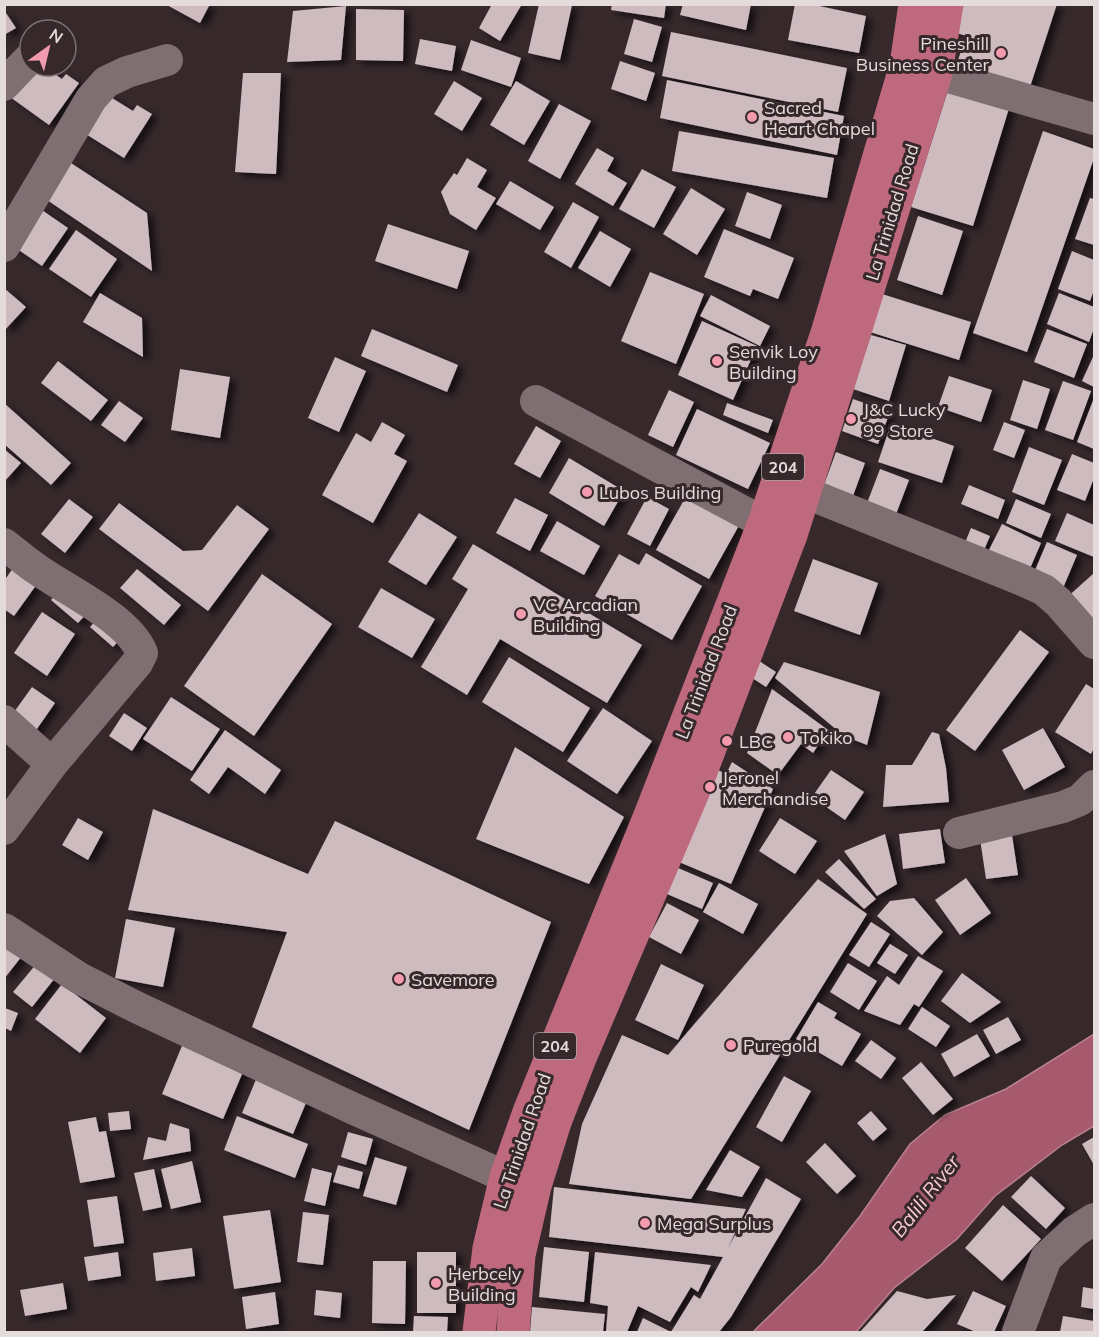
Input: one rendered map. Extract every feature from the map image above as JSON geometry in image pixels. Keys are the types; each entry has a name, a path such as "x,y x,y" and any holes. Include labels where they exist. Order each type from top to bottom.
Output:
{"highway":[{"name":"La Trinidad Road","path":"778,529 804,492 921,69 915,4"},
{"name":"La Trinidad Road","path":"479,1332 489,1248 520,1182 555,1122 694,790 747,609 778,529 828,330 921,69 947,4"},
{"name":"La Trinidad Road","path":"513,1332 519,1255 520,1182"}],"street":[{"path":"4,246 92,99 106,82 127,72 167,60"},
{"path":"921,69 1095,119"},
{"path":"4,85 18,70"},
{"path":"536,401 778,529"},
{"path":"804,492 1044,590 1095,643"},
{"path":"4,544 37,569 118,622 138,642 142,653 137,663 52,764 4,829"},
{"path":"4,721 52,764"},
{"path":"959,834 1063,807 1080,800 1095,786"},
{"path":"4,929 79,978 136,1007 352,1108 520,1182"},
{"path":"1018,1332 1046,1258 1074,1232 1095,1219"}],"water":[{"name":"Balili River","path":"1094,1034 1094,1126 1062,1145 995,1196 957,1239 894,1288 856,1332 753,1332 822,1264 860,1216 910,1144 945,1115 1006,1089"}],"building":[{"path":"165,4 210,4 200,23"},
{"path":"492,4 522,4 500,41 479,28"},
{"path":"539,4 572,5 560,60 528,53"},
{"path":"612,4 666,4 664,18 611,10"},
{"path":"683,4 751,4 746,30 680,15"},
{"path":"795,4 810,4 866,16 859,53 788,40"},
{"name":"Pineshill Business Center","path":"964,4 1057,4 1028,93 955,69 966,36 954,32"},
{"path":"346,6 341,60 287,62 293,11"},
{"path":"356,9 404,10 403,61 356,60"},
{"path":"4,10 16,28 4,35"},
{"path":"634,19 662,27 652,62 624,54"},
{"path":"671,32 847,68 838,112 662,76"},
{"path":"420,39 456,46 452,71 415,64"},
{"path":"471,40 521,58 511,87 461,70"},
{"path":"620,61 655,73 646,101 611,89"},
{"path":"243,73 281,73 276,174 235,172"},
{"path":"23,78 72,78 79,83 49,125 10,97"},
{"name":"Sacred Heart Chapel","path":"667,80 844,116 837,155 660,118"},
{"path":"454,81 482,98 462,131 434,114"},
{"path":"516,81 550,101 524,145 490,125"},
{"path":"949,87 1010,105 973,226 911,207"},
{"path":"104,93 133,111 137,105 152,114 124,158 81,131"},
{"path":"559,104 591,121 560,179 528,161"},
{"path":"679,131 834,158 827,198 672,171"},
{"path":"1043,131 1094,149 1094,158 1027,352 973,333"},
{"path":"597,148 614,158 607,171 627,183 613,206 575,184"},
{"path":"467,158 487,170 477,187 496,198 476,230 450,214 441,192 454,173 457,175"},
{"path":"71,163 147,213 152,271 47,200"},
{"path":"642,169 676,187 654,228 619,209"},
{"path":"510,181 554,207 540,230 496,204"},
{"path":"691,188 725,209 697,255 663,234"},
{"path":"747,192 782,205 770,239 735,226"},
{"path":"1090,198 1094,199 1094,245 1075,239"},
{"path":"573,202 599,217 571,268 544,252"},
{"path":"36,206 68,228 42,266 10,244"},
{"path":"918,216 963,231 942,295 897,280"},
{"path":"388,224 469,251 457,289 375,261"},
{"path":"724,229 794,258 778,299 753,289 750,296 704,277"},
{"path":"76,230 117,259 91,297 49,269"},
{"path":"600,231 631,249 610,287 578,268"},
{"path":"1072,251 1094,260 1094,290 1090,301 1058,289"},
{"path":"650,272 704,294 676,364 621,341"},
{"path":"4,288 26,307 4,331"},
{"path":"100,293 142,318 143,357 83,322"},
{"path":"1059,293 1094,307 1094,328 1089,342 1047,324"},
{"path":"882,294 971,322 959,360 870,332"},
{"path":"711,295 770,326 760,346 700,316"},
{"name":"Senvik Loy Building","path":"702,321 757,346 733,400 678,375"},
{"path":"372,329 458,365 447,392 361,356"},
{"path":"1047,329 1087,344 1074,378 1034,362"},
{"path":"871,335 906,345 889,401 853,389"},
{"path":"335,357 366,371 339,432 308,418"},
{"path":"1094,357 1094,387 1082,381"},
{"path":"58,361 108,400 91,421 41,383"},
{"path":"180,369 230,377 220,438 171,430"},
{"path":"949,376 992,390 981,422 938,407"},
{"path":"1023,380 1050,389 1037,429 1010,420"},
{"path":"1063,381 1091,391 1073,440 1045,430"},
{"path":"669,390 694,402 673,447 648,435"},
{"path":"1094,398 1094,449 1077,442"},
{"path":"853,399 890,412 878,444 842,431"},
{"path":"119,401 143,418 125,442 101,425"},
{"path":"4,403 71,463 51,485 4,444"},
{"path":"727,403 773,420 768,433 723,415"},
{"path":"697,409 770,443 748,489 676,455"},
{"path":"382,422 405,435 394,454 407,461 373,523 322,495 356,433 371,442"},
{"path":"1004,422 1025,430 1014,458 993,450"},
{"path":"891,424 954,446 942,483 878,462"},
{"path":"536,426 561,441 540,478 514,464"},
{"path":"1029,447 1062,460 1044,505 1012,492"},
{"path":"4,449 21,463 4,482"},
{"path":"836,452 865,463 850,504 821,493"},
{"path":"1072,454 1094,463 1094,478 1085,501 1057,490"},
{"name":"Lubos Building","path":"569,458 624,491 604,526 549,493"},
{"path":"880,469 909,480 893,522 864,511"},
{"path":"969,485 1005,500 998,519 961,504"},
{"path":"689,491 742,520 709,579 656,550"},
{"path":"647,497 669,509 650,546 627,534"},
{"path":"515,498 548,515 530,551 496,533"},
{"path":"69,499 93,517 65,553 41,534"},
{"path":"1016,499 1051,514 1041,538 1006,523"},
{"path":"119,503 183,551 202,550 237,505 269,529 208,611 99,529"},
{"path":"419,513 457,537 426,585 388,562"},
{"path":"1067,513 1094,525 1094,557 1055,541"},
{"path":"557,521 600,546 584,575 540,551"},
{"path":"1002,524 1041,543 1028,573 987,554"},
{"path":"971,528 990,536 981,557 962,550"},
{"path":"1047,542 1077,555 1063,588 1033,575"},
{"name":"VC Arcadian Building","path":"473,544 642,645 607,703 500,639 467,695 421,667 468,589 452,579"},
{"path":"646,553 702,586 672,640 595,596 619,554 639,565"},
{"path":"813,559 878,583 860,635 794,611"},
{"path":"13,568 37,584 14,616 4,609 4,581"},
{"path":"137,569 181,605 164,625 120,588"},
{"path":"1094,573 1094,631 1063,601"},
{"path":"262,574 332,624 254,736 184,686"},
{"path":"62,587 90,610 78,623 51,600"},
{"path":"381,588 435,619 412,658 358,627"},
{"path":"42,612 75,634 47,676 14,653"},
{"path":"102,614 124,635 113,647 90,627"},
{"path":"1020,630 1049,652 975,751 946,730"},
{"path":"509,657 590,708 563,752 482,702"},
{"path":"756,659 776,672 766,687 746,674"},
{"path":"784,662 880,692 867,745 844,736 775,678"},
{"path":"1086,684 1094,689 1094,748 1091,754 1055,732"},
{"path":"32,687 55,703 32,736 9,719"},
{"name":"Tokiko","path":"772,689 828,730 813,753 801,744 778,775 747,753"},
{"path":"171,697 220,729 192,771 143,739"},
{"path":"603,708 652,741 617,794 567,761"},
{"path":"124,713 147,728 132,751 109,736"},
{"path":"1043,728 1065,767 1024,790 1002,750"},
{"path":"225,730 281,770 265,794 228,767 209,794 190,780"},
{"path":"932,732 939,734 946,768 949,802 883,807 886,765 912,765"},
{"path":"515,747 624,817 589,884 476,839"},
{"path":"732,762 773,789 731,884 672,859 712,767 726,774"},
{"path":"831,770 864,792 845,820 812,797"},
{"name":"Savemore","path":"153,809 308,874 335,821 551,922 469,1130 252,1027 287,932 128,910"},
{"path":"78,818 103,832 88,860 62,845"},
{"path":"780,818 817,841 795,874 759,851"},
{"path":"940,829 945,863 903,869 899,834"},
{"path":"885,834 897,884 877,896 844,851"},
{"path":"1012,835 1018,875 986,879 980,839"},
{"path":"839,859 876,899 864,909 825,872"},
{"path":"671,865 713,883 702,909 660,891"},
{"path":"966,878 991,913 960,935 935,900"},
{"name":"Puregold","path":"818,879 867,914 691,1199 569,1184 582,1124 622,1035 668,1055"},
{"path":"719,883 758,904 743,934 703,912"},
{"path":"914,898 943,932 922,955 877,916 890,901"},
{"path":"667,903 699,920 681,954 649,937"},
{"path":"126,919 175,928 163,987 115,978"},
{"path":"871,922 890,934 869,967 849,955"},
{"path":"4,942 22,956 4,979"},
{"path":"890,944 908,955 895,974 877,963"},
{"path":"918,956 943,971 919,1007 914,1004 900,1025 864,1011 887,976 899,985"},
{"path":"37,963 55,978 32,1007 13,992"},
{"path":"848,963 877,981 859,1010 830,992"},
{"path":"661,964 704,985 678,1040 635,1020"},
{"path":"962,973 1001,1002 970,1023 941,1001"},
{"path":"62,984 106,1018 80,1053 35,1019"},
{"path":"818,1002 837,1013 834,1018 861,1034 842,1066 796,1039"},
{"path":"922,1007 950,1026 936,1047 908,1029"},
{"path":"5,1008 18,1013 11,1031 5,1028"},
{"path":"1008,1017 1021,1040 996,1054 983,1030"},
{"path":"977,1034 990,1056 954,1077 941,1054"},
{"path":"871,1040 896,1058 881,1079 855,1061"},
{"path":"184,1041 245,1067 223,1119 162,1094"},
{"path":"921,1062 953,1099 933,1115 902,1078"},
{"path":"784,1076 811,1091 782,1142 756,1127"},
{"path":"257,1077 308,1098 293,1134 242,1113"},
{"path":"129,1111 131,1129 110,1131 108,1113"},
{"path":"871,1111 887,1129 873,1141 857,1123"},
{"path":"237,1116 308,1144 295,1178 224,1150"},
{"path":"96,1117 99,1132 106,1131 115,1177 80,1183 68,1122"},
{"path":"170,1123 189,1129 191,1151 143,1160 148,1137 166,1141"},
{"path":"348,1132 373,1139 366,1165 341,1157"},
{"path":"1094,1137 1094,1165 1082,1144"},
{"path":"825,1143 856,1176 837,1194 806,1162"},
{"path":"730,1150 760,1167 742,1197 706,1190"},
{"path":"375,1157 407,1167 396,1205 363,1196"},
{"path":"192,1161 201,1202 171,1209 161,1169"},
{"path":"338,1165 363,1172 359,1189 333,1182"},
{"path":"312,1168 332,1173 325,1206 304,1201"},
{"path":"154,1169 162,1207 143,1211 134,1173"},
{"path":"1031,1176 1065,1208 1046,1229 1011,1197"},
{"path":"766,1178 801,1199 731,1317 719,1332 671,1332 694,1295 700,1299 723,1257 549,1237 554,1187 746,1209 728,1248"},
{"path":"117,1196 124,1243 94,1247 87,1200"},
{"path":"1003,1205 1041,1239 1002,1281 965,1248"},
{"path":"270,1210 281,1282 234,1289 223,1216"},
{"path":"303,1212 329,1215 323,1265 297,1262"},
{"path":"544,1247 589,1252 584,1302 539,1297"},
{"path":"192,1248 195,1276 156,1281 153,1253"},
{"path":"118,1252 121,1276 88,1281 84,1257"},
{"name":"Herbcely Building","path":"417,1252 456,1252 456,1313 417,1313"},
{"path":"595,1252 711,1265 698,1292 691,1287 670,1322 638,1306 627,1332 606,1332 608,1306 590,1303"},
{"path":"373,1261 406,1261 405,1324 372,1323"},
{"path":"63,1283 67,1309 25,1316 20,1290"},
{"path":"1083,1287 1094,1289 1094,1309 1081,1307"},
{"path":"316,1290 342,1293 340,1318 314,1315"},
{"path":"897,1291 927,1299 956,1295 922,1332 860,1332"},
{"path":"973,1291 1006,1306 994,1332 976,1332 957,1324"},
{"path":"275,1292 279,1324 246,1329 242,1297"},
{"path":"532,1307 605,1314 603,1332 530,1332"},
{"path":"414,1316 448,1317 447,1332 413,1332"},
{"path":"1063,1316 1094,1321 1094,1332 1060,1332"},
{"path":"643,1318 671,1332 637,1332"}],"place":[{"name":"Pineshill Business Center","path":"1001,53"},
{"name":"Sacred Heart Chapel","path":"752,117"},
{"name":"Senvik Loy Building","path":"717,361"},
{"name":"J&C Lucky 99 Store","path":"851,419"},
{"name":"Lubos Building","path":"587,492"},
{"name":"VC Arcadian Building","path":"521,614"},
{"name":"Tokiko","path":"788,737"},
{"name":"LBC","path":"727,741"},
{"name":"Jeronel Merchandise","path":"710,787"},
{"name":"Savemore","path":"399,979"},
{"name":"Puregold","path":"731,1045"},
{"name":"Mega Surplus","path":"645,1223"},
{"name":"Herbcely Building","path":"436,1283"}]}
